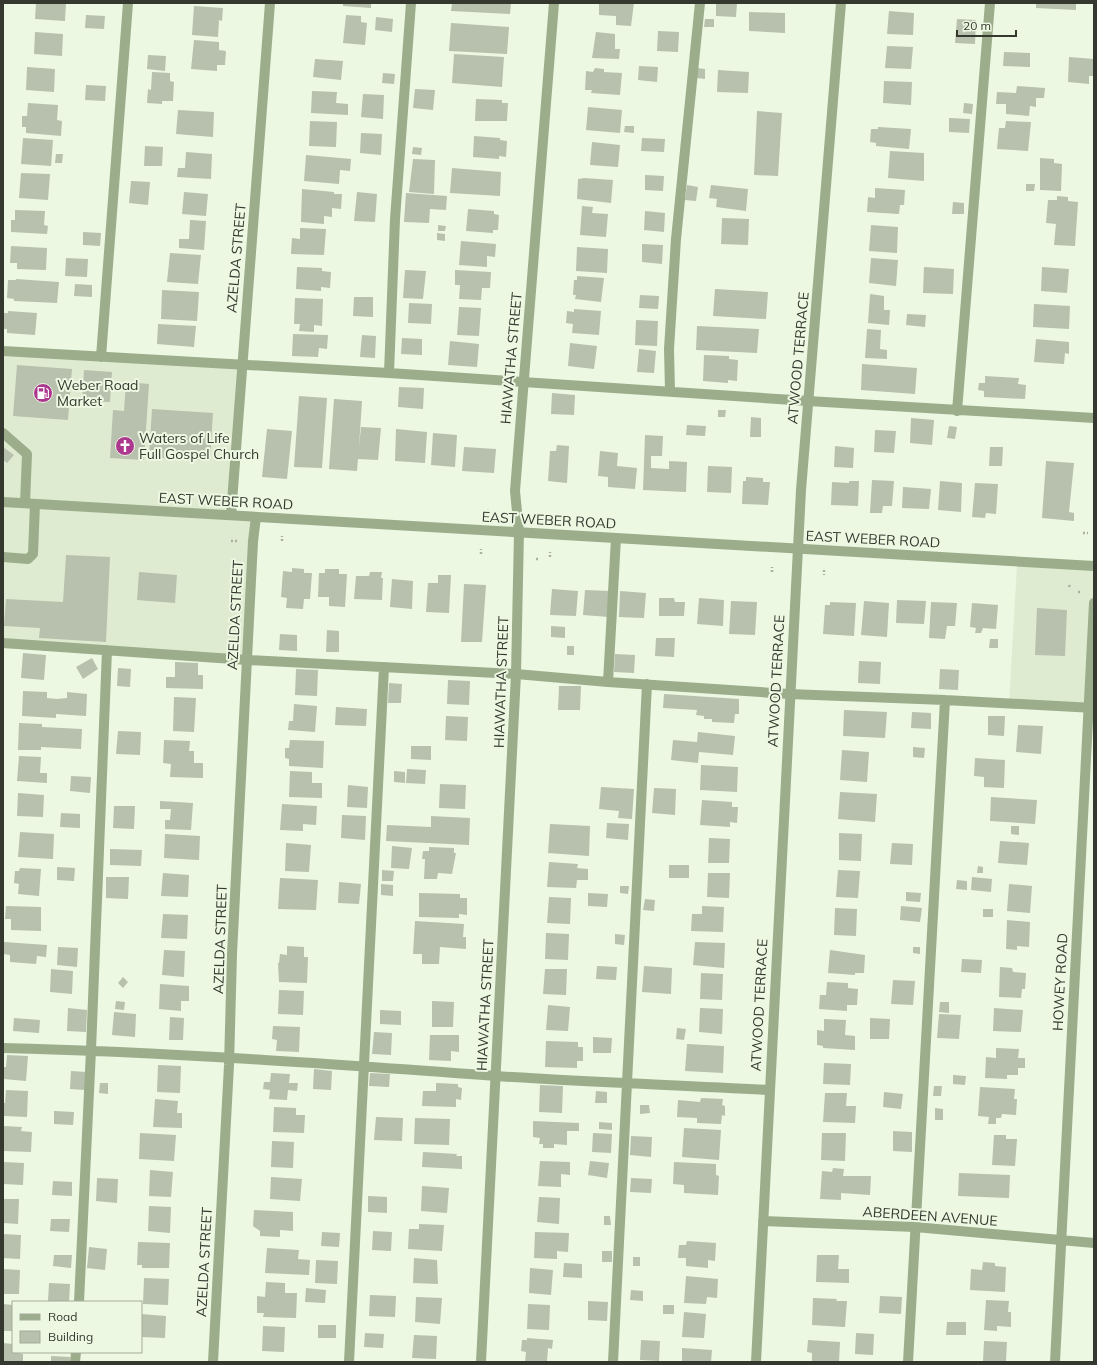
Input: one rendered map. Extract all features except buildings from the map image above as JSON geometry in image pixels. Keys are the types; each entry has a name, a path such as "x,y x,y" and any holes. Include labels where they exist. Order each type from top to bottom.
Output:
{"street":[{"path":"101,357 128,3"},
{"name":"AZELDA STREET","path":"231,515 270,3"},
{"path":"389,372 395,219 411,3"},
{"name":"HIAWATHA STREET","path":"481,1362 516,674 519,532 515,491 554,3"},
{"path":"670,391 669,349 676,239 700,3"},
{"name":"ATWOOD TERRACE","path":"756,1362 789,694 798,548 808,401 841,3"},
{"path":"958,411 990,3"},
{"path":"3,351 389,372 958,411 1094,418"},
{"path":"3,433 27,454 25,503"},
{"name":"EAST WEBER ROAD","path":"3,502 1094,566"},
{"path":"3,557 28,559 33,554 35,504"},
{"name":"AZELDA STREET","path":"213,1362 229,1059 232,960 253,541 256,517"},
{"path":"608,682 616,538"},
{"name":"HOWEY ROAD","path":"1055,1362 1091,708 1094,603"},
{"path":"3,643 247,660 516,674 608,682 789,694 945,700 1091,708"},
{"path":"78,1301 91,1050 107,650"},
{"path":"350,1362 384,667"},
{"path":"613,1362 647,684"},
{"path":"908,1362 945,700"},
{"path":"3,1048 91,1050 365,1066 496,1076 769,1090"},
{"name":"ABERDEEN AVENUE","path":"764,1221 915,1227 1094,1243"}],"path":[{"path":"1083,533 1088,533"},
{"path":"282,536 282,541"},
{"path":"481,549 481,554"},
{"path":"550,552 550,557"},
{"path":"772,567 772,572"},
{"path":"824,570 824,575"}],"shaded area":[{"path":"3,350 245,365 231,514 260,518 250,661 3,648"},
{"path":"1017,565 1094,570 1094,710 1009,705"}],"place":[{"name":"Weber Road Market","path":"43,393"},
{"name":"Waters of Life Full Gospel Church","path":"125,446"}]}
